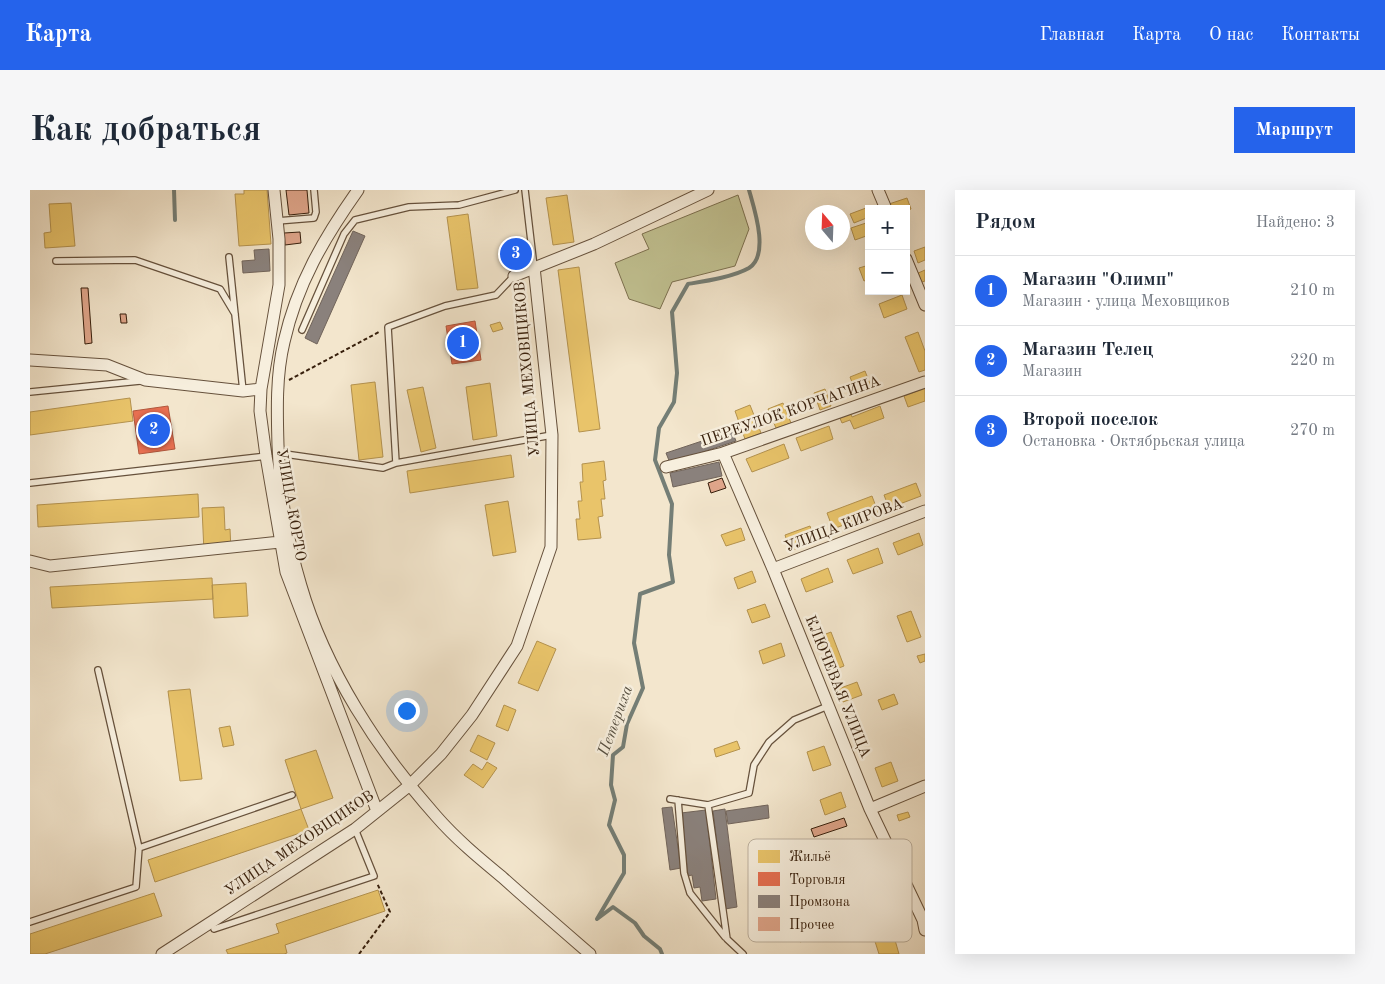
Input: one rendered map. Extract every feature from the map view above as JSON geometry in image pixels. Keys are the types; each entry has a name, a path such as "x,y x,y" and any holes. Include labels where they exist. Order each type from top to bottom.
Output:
{"street":[{"name":"УЛИЦА КОРТО","path":"274,190 279,285 261,389 260,411 280,542 286,572 377,811"},
{"path":"358,190 332,227 319,250 298,295 284,342 278,386 278,453 283,501 301,587 312,616 345,687 374,734 410,784 456,837 590,954"},
{"path":"514,276 594,244 708,190"},
{"path":"878,190 884,205"},
{"name":"УЛИЦА МЕХОВЩИКОВ","path":"162,954 355,828 410,784 441,754 472,715 517,646 552,547 552,435 534,267"},
{"path":"910,269 925,305"},
{"path":"30,360 106,365 145,380 242,391 261,389"},
{"name":"ПЕРЕУЛОК КОРЧАГИНА","path":"666,467 723,453 925,382"},
{"name":"КЛЮЧЕВАЯ УЛИЦА","path":"723,453 773,569 870,809 884,839"},
{"name":"УЛИЦА КИРОВА","path":"773,569 925,511"},
{"path":"30,561 50,566 280,542"},
{"path":"870,809 925,786"},
{"name":"КЛЮЧЕВАЯ УЛИЦА","path":"912,897 923,920 925,930"}],"lane":[{"path":"277,221 314,218 316,212 314,190"},
{"path":"302,330 344,234 355,220 409,207 459,205 515,190"},
{"path":"525,190 534,267"},
{"path":"229,257 242,391"},
{"path":"56,261 136,260 220,289 235,314"},
{"path":"396,463 388,328 445,306 496,295 514,276"},
{"path":"30,392 145,380"},
{"path":"30,483 266,456 278,453 383,468 396,463 552,435"},
{"path":"30,922 136,887 139,848 98,670"},
{"path":"670,799 708,805 749,793 754,764 769,742 794,720 828,706"},
{"path":"139,848 292,795"},
{"path":"678,800 684,873 690,893 727,939 743,954"},
{"path":"708,805 727,939"},
{"path":"214,929 374,876 355,828"}],"path":[{"path":"278,386 388,328"},
{"path":"359,954 390,912 374,876"}],"green space":[{"path":"738,195 749,229 735,266 672,282 660,309 629,299 615,263 649,249 642,234"}],"building: Жильё":[{"path":"244,190 267,190 271,244 239,246 235,194 244,194"},
{"path":"567,195 574,242 553,245 546,198"},
{"path":"907,198 910,205 889,205"},
{"path":"71,203 75,246 45,248 44,233 51,232 49,204"},
{"path":"865,208 865,219 854,223 850,214"},
{"path":"468,214 478,288 457,290 447,217"},
{"path":"865,223 865,236 855,240 851,228"},
{"path":"925,247 925,260 918,263 914,251"},
{"path":"865,266 865,281 864,281 859,268"},
{"path":"579,267 600,429 579,432 558,270"},
{"path":"925,270 925,281 919,283 916,274"},
{"path":"902,295 907,309 884,318 879,304"},
{"path":"500,322 503,329 493,332 490,325"},
{"path":"918,332 925,351 925,370 919,372 905,337"},
{"path":"865,371 872,389 857,395 850,377"},
{"path":"375,382 383,457 359,460 351,385"},
{"path":"490,383 497,436 473,440 466,387"},
{"path":"423,387 436,448 421,452 407,390"},
{"path":"925,388 925,401 908,407 904,396"},
{"path":"825,389 831,406 820,410 814,393"},
{"path":"130,398 133,421 30,435 30,412"},
{"path":"783,403 791,423 776,428 768,409"},
{"path":"750,405 761,433 745,439 735,411"},
{"path":"880,406 884,418 854,429 850,420 842,423 839,416 850,412 852,417"},
{"path":"829,426 833,439 801,451 796,438"},
{"path":"784,444 789,458 752,472 746,459"},
{"path":"511,455 514,477 410,493 407,471"},
{"path":"604,461 606,480 603,481 605,499 601,499 603,516 598,517 601,538 578,540 576,519 580,519 578,501 582,501 580,482 583,482 582,464"},
{"path":"916,483 921,496 889,508 884,495"},
{"path":"198,494 199,517 38,527 37,505"},
{"path":"872,496 878,512 833,529 827,513"},
{"path":"508,501 516,552 493,556 485,505"},
{"path":"224,507 225,530 230,529 231,550 204,552 202,508"},
{"path":"810,526 815,541 790,551 785,535"},
{"path":"741,528 745,540 726,546 721,535"},
{"path":"919,533 923,545 898,555 893,543"},
{"path":"878,548 883,563 853,574 847,560"},
{"path":"828,568 833,582 806,592 801,579"},
{"path":"752,571 756,582 738,589 734,578"},
{"path":"212,578 213,599 52,608 50,587"},
{"path":"246,583 248,616 214,618 212,585"},
{"path":"765,604 770,617 752,623 747,610"},
{"path":"911,611 921,637 907,642 897,616"},
{"path":"831,632 844,666 831,671 818,637"},
{"path":"537,641 556,649 538,691 518,683"},
{"path":"781,643 785,656 763,664 759,651"},
{"path":"925,654 925,661 920,663 917,656"},
{"path":"857,682 862,695 843,702 838,689"},
{"path":"190,689 202,779 180,781 168,691"},
{"path":"894,694 898,704 882,710 878,700"},
{"path":"504,705 516,710 508,731 496,726"},
{"path":"230,726 234,745 223,747 219,728"},
{"path":"478,735 495,743 487,760 470,751"},
{"path":"737,741 740,749 716,757 714,749"},
{"path":"824,746 831,765 813,771 807,752"},
{"path":"316,750 333,798 301,809 285,760"},
{"path":"487,762 497,768 483,788 464,775 473,764 482,770"},
{"path":"891,762 898,781 882,787 875,768"},
{"path":"841,792 846,807 825,815 820,800"},
{"path":"301,809 309,830 155,882 148,860"},
{"path":"908,812 910,817 899,821 897,815"},
{"path":"378,890 385,911 285,945 287,953 228,954 226,950 279,933 276,924"},
{"path":"154,893 162,916 45,954 30,954 30,934"},
{"path":"875,942 896,942 899,954 879,954"}],"building: Торговля":[{"path":"475,321 481,360 452,364 446,326"},
{"path":"168,406 175,449 139,454 133,411"}],"building: Промзона":[{"path":"353,231 365,236 317,344 305,338"},
{"path":"269,249 270,271 243,273 242,261 255,260 254,250"},
{"path":"732,431 736,441 670,463 666,453"},
{"path":"719,462 722,476 673,487 670,473"},
{"path":"768,805 769,818 728,824 726,811"},
{"path":"672,807 681,868 670,870 662,808"},
{"path":"725,809 737,907 725,909 713,811"},
{"path":"706,810 716,899 702,901 700,887 694,888 692,875 688,876 681,813"}],"building: Прочее":[{"path":"286,190 307,190 309,213 289,215"},
{"path":"300,232 301,243 285,245 284,233"},
{"path":"81,288 88,288 92,343 85,344"},
{"path":"120,314 126,314 127,323 121,323"},
{"path":"722,478 726,488 711,493 708,483"},
{"path":"844,818 847,826 814,837 811,829"}],"waterway":[{"path":"174,190 175,220"},
{"name":"Петериха","path":"662,954 660,949 644,936 635,923 613,907 597,919 624,873 624,855 609,825 615,800 611,785 613,755 623,747 627,724 643,688 634,643 640,594 673,582 669,555 672,504 655,460 659,428 674,402 677,373 672,312 688,284 735,274 749,268 755,262 759,253 760,242 749,190"}],"place":[{"name":"Второй поселок","path":"516,254"},
{"name":"Магазин \"Олимп\"","path":"463,343"},
{"name":"Магазин Телец","path":"154,430"}]}
